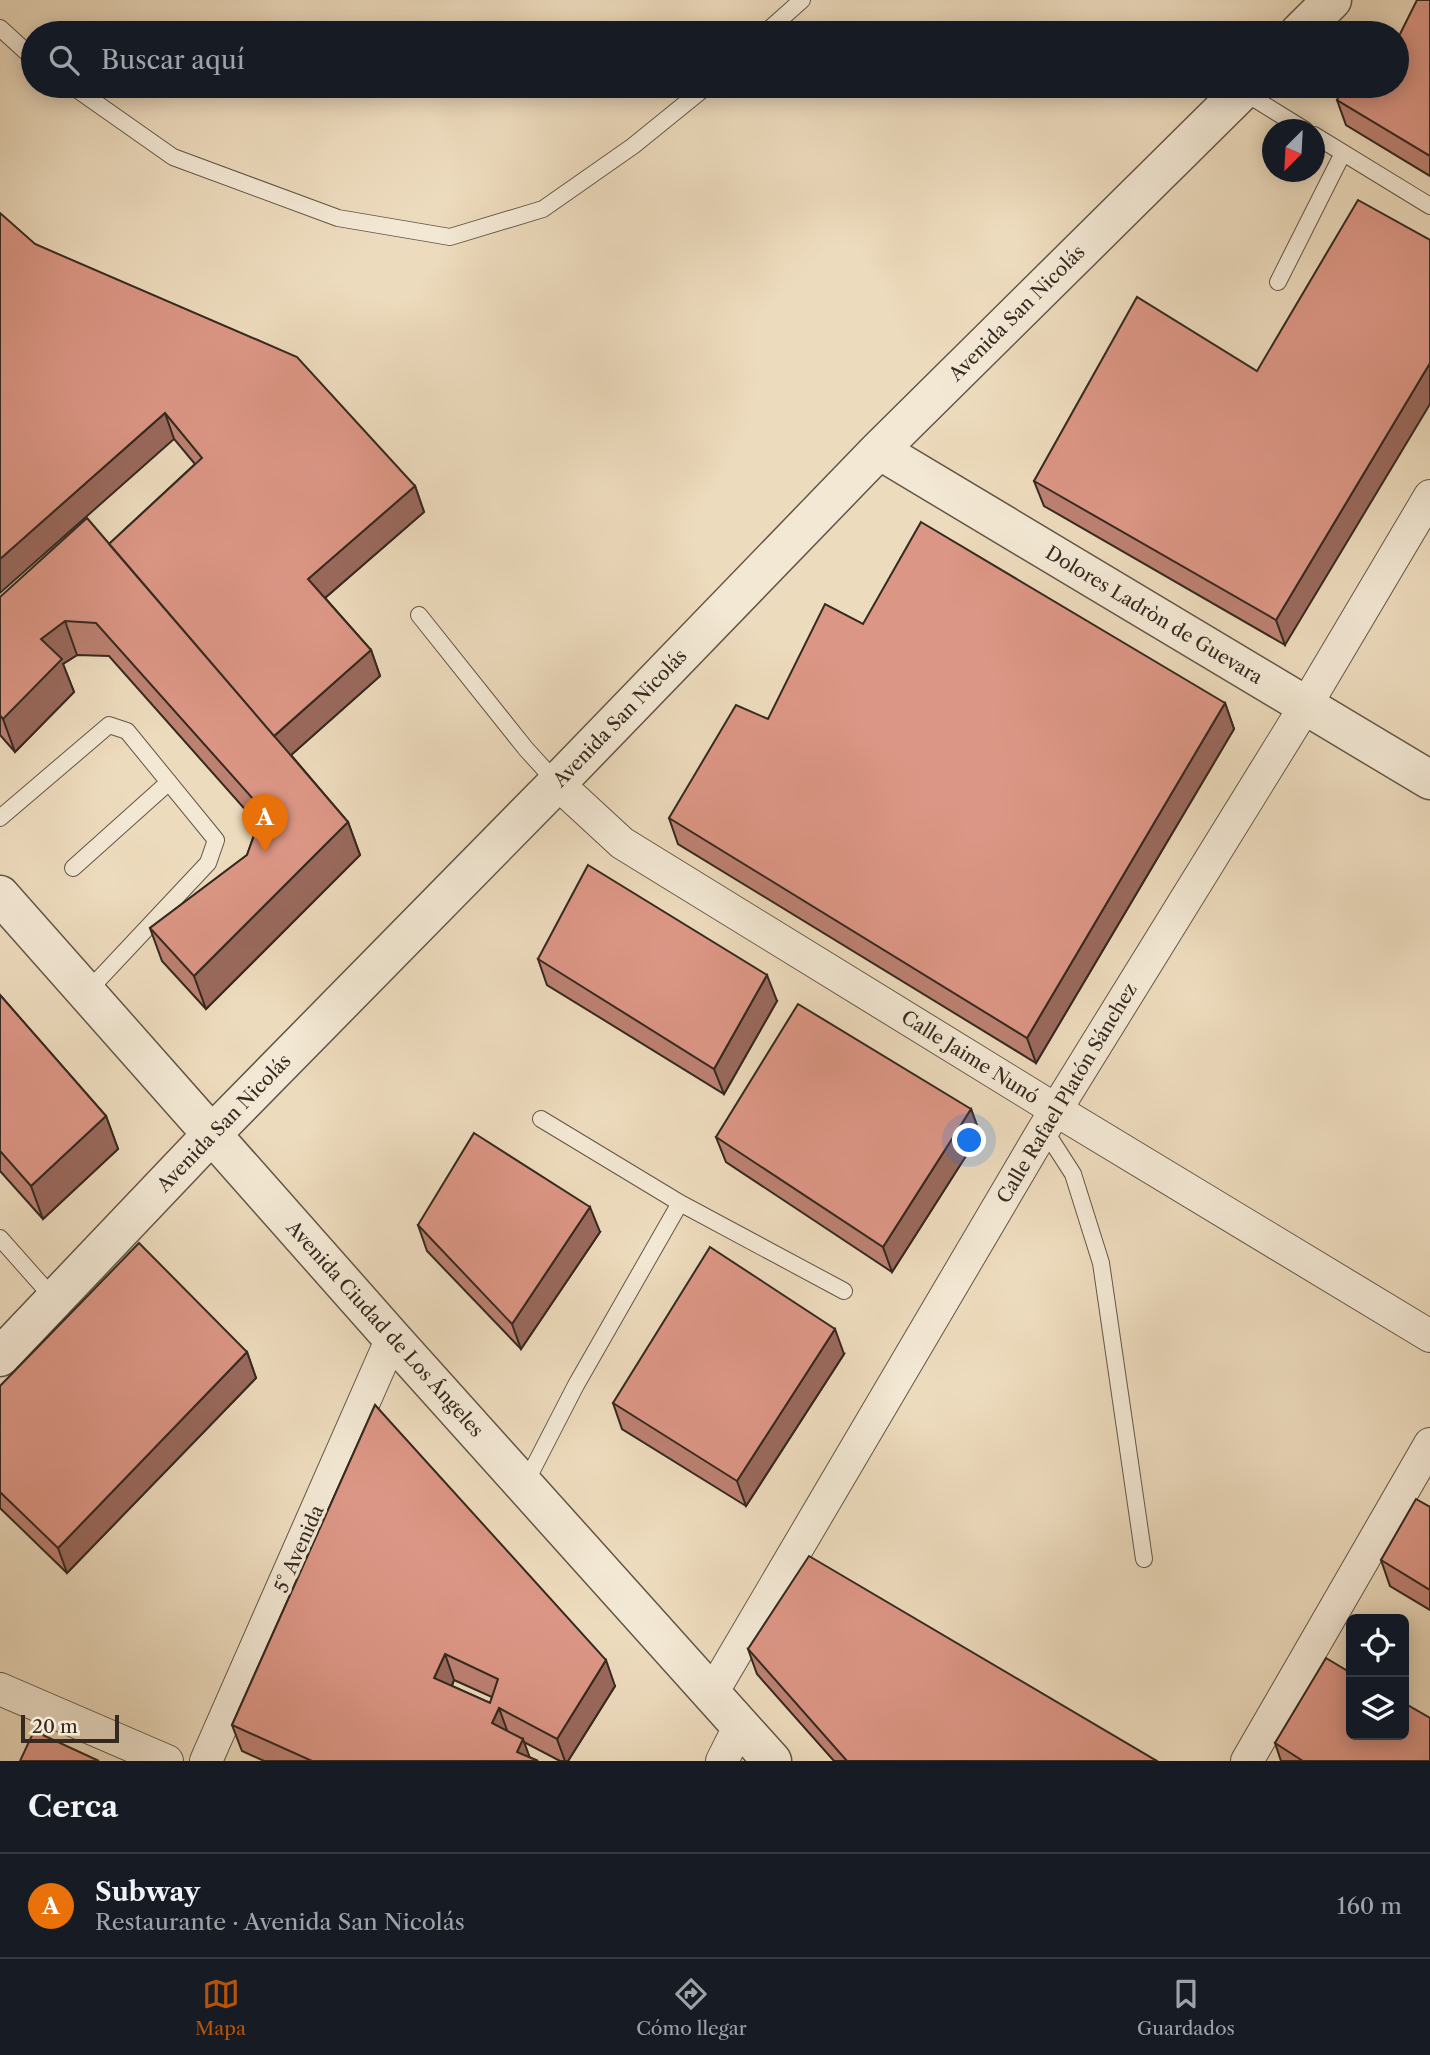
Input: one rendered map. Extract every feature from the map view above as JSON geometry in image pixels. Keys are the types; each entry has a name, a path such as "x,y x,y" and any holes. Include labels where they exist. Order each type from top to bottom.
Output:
{"street":[{"path":"1311,21 1332,0"},
{"name":"Avenida San Nicolás","path":"0,1357 212,1134 879,450 1235,98"},
{"name":"Dolores Ladròn de Guevara","path":"879,450 1430,780"},
{"name":"Calle Rafael Platón Sánchez","path":"712,1693 1050,1119 1306,705 1430,496"},
{"name":"Calle Jaime Nunó","path":"557,783 622,843 1050,1119 1430,1336"},
{"name":"Avenida Ciudad de Los Ángeles","path":"0,895 392,1338 772,1761"},
{"name":"5° Avenida","path":"206,1761 392,1338"},
{"path":"1247,1761 1430,1444"},
{"path":"0,1689 167,1761"},
{"path":"722,1761 740,1725"}],"lane":[{"path":"778,21 802,0"},
{"path":"0,27 21,47"},
{"path":"89,98 173,157 338,218 450,237 543,209 633,146 692,98"},
{"path":"1259,98 1289,119"},
{"path":"1325,142 1430,206"},
{"path":"1278,282 1343,153"},
{"path":"419,615 526,749 557,783"},
{"path":"0,818 109,725 127,731 216,840 208,863 86,993"},
{"path":"73,868 169,782"},
{"path":"541,1119 680,1203 844,1291"},
{"path":"1050,1119 1073,1174 1101,1263 1144,1559"},
{"path":"525,1484 576,1385 680,1203"},
{"path":"0,1238 55,1300"}],"building":[{"path":"1417,0 1430,0 1430,156 1337,100 1409,98 1409,21 1406,21"},
{"path":"1358,200 1430,240 1430,363 1276,620 1034,481 1137,297 1257,371"},
{"path":"0,213 35,244 297,357 415,486 308,579 371,650 274,736 109,544 202,458 165,413 0,559"},
{"path":"87,518 348,822 194,976 150,928 247,855 263,810 96,623 65,621 41,639 62,659 3,719 0,715 0,597"},
{"path":"921,522 1225,703 1027,1038 669,818 736,705 768,719 825,604 863,624"},
{"path":"588,865 767,975 714,1069 538,959"},
{"path":"0,995 106,1116 31,1186 0,1151"},
{"path":"798,1004 971,1109 883,1247 716,1137"},
{"path":"474,1133 590,1207 512,1324 418,1225"},
{"path":"139,1243 247,1352 58,1548 0,1492 0,1386"},
{"path":"710,1247 835,1329 737,1481 613,1403"},
{"path":"375,1405 606,1660 557,1739 499,1708 492,1723 523,1739 517,1752 538,1761 312,1761 232,1725","holes":["445,1654 498,1679 490,1703 434,1678"]},
{"path":"1416,1499 1430,1507 1430,1590 1381,1560"},
{"path":"809,1556 1157,1761 847,1761 748,1649"},
{"path":"1326,1658 1346,1670 1346,1740 1409,1740 1409,1706 1430,1718 1430,1761 1303,1761 1275,1743"},
{"path":"34,1731 99,1761 20,1761"}],"place":[{"name":"Subway","path":"265,852"}]}
